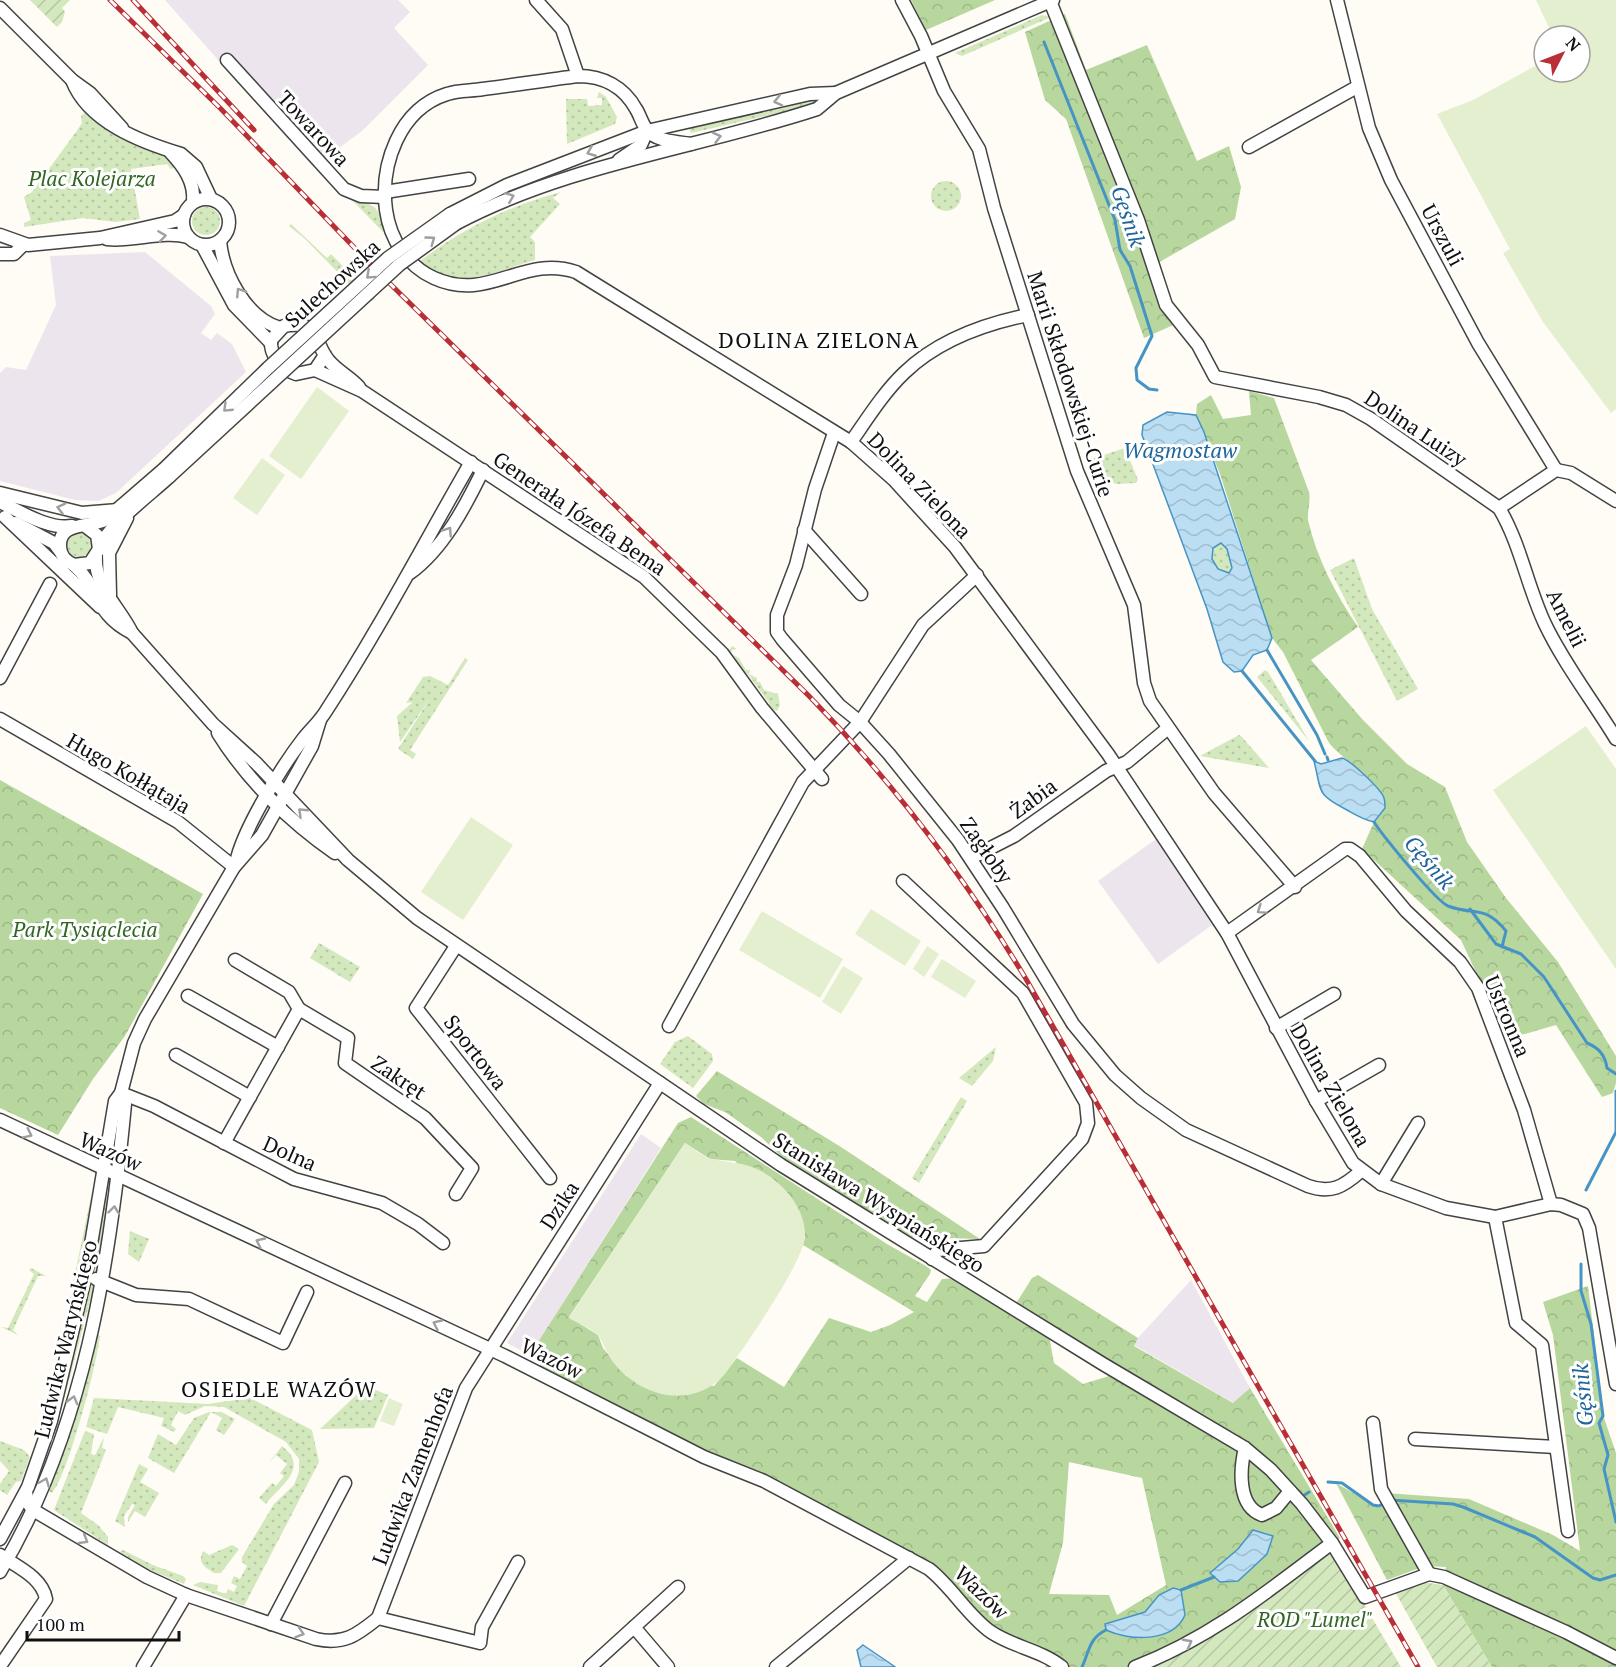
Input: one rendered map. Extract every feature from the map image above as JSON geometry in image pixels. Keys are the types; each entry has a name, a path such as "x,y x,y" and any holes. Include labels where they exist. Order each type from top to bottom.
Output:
{"street":[{"path":"536,0 562,28 578,76"},
{"name":"Marii Skłodowskiej-Curie","path":"902,0 944,91 979,149 994,208 1077,471 1134,606 1144,684 1150,701 1167,729 1215,793 1295,887"},
{"name":"Sulechowska","path":"454,218 515,195 608,167 817,109 836,93 1051,0"},
{"name":"Dolina Luizy","path":"1051,0 1138,220 1166,305 1198,345 1215,377 1319,397 1346,405 1371,419 1499,508"},
{"name":"Urszuli","path":"1337,0 1369,128 1391,180 1478,343 1556,470"},
{"path":"0,8 72,80 76,90 110,124 182,154 192,162 211,199"},
{"name":"Towarowa","path":"227,60 344,189 361,196 385,195 470,179"},
{"path":"385,195 386,176 396,141 406,123 435,99 448,93 578,76 596,77 617,87 635,107 647,131"},
{"path":"1249,147 1358,87"},
{"name":"Sulechowska","path":"98,553 124,512 167,473 268,368 388,258 507,185 647,131 810,93 836,93"},
{"name":"Sulechowska","path":"647,131 667,140 691,144"},
{"name":"Sulechowska","path":"608,167 641,145 647,131"},
{"path":"0,247 100,238 175,221 184,215 193,202 192,188 188,174 168,150"},
{"name":"Dolina Zielona","path":"385,195 389,222 398,245 411,262 432,277 468,287 483,285 539,268 564,268 576,272 834,434 851,442 894,480 977,575 1116,767 1227,933 1276,1028 1345,1152 1361,1171 1381,1184 1446,1208 1495,1217"},
{"path":"193,202 211,199 221,204 229,217 228,231 220,241 202,245"},
{"path":"184,215 183,227 188,237"},
{"path":"0,235 20,246"},
{"path":"100,238 122,240 170,235 188,237 202,245 230,298 271,343 275,357 287,371 304,374 315,370 325,356 318,337 308,328 292,324 280,328 271,343"},
{"path":"0,240 20,246"},
{"path":"220,241 225,266 239,293 258,317 280,328"},
{"path":"0,254 14,254 20,246"},
{"path":"851,442 897,380 911,367 967,333 993,322 1028,315"},
{"name":"Generała Józefa Bema","path":"325,356 362,391"},
{"name":"Generała Józefa Bema","path":"315,370 362,391 628,565 666,596 722,653 773,721 822,779"},
{"name":"Zagłoby","path":"834,434 815,489 789,586 777,615 777,632 825,690 860,722 971,858 1072,1024 1115,1075 1162,1114 1213,1145 1308,1186 1321,1190 1334,1190 1343,1187 1361,1171"},
{"path":"235,866 237,855 271,790 302,740 320,720 409,573 471,462"},
{"path":"409,573 424,563 445,536 483,470"},
{"path":"1499,508 1556,470 1571,473 1616,501"},
{"path":"0,493 82,513 124,512 109,553 110,598"},
{"path":"0,502 49,524 61,528 79,526 97,535 98,553 87,564 74,565 63,557 54,543 2,515"},
{"name":"Amelii","path":"1499,508 1511,529 1534,601 1546,627 1611,723 1616,738"},
{"name":"Sulechowska","path":"79,526 96,525 124,512"},
{"path":"2,515 100,607"},
{"path":"60,551 62,536 79,526"},
{"path":"804,530 861,594"},
{"name":"Stanisława Wyspiańskiego","path":"98,553 98,576 132,633 213,724 240,765 348,860 456,946 781,1165 1245,1448 1290,1491 1332,1542 1365,1597 1429,1574"},
{"name":"Stanisława Wyspiańskiego","path":"74,565 83,574 100,607 116,625 132,633"},
{"path":"669,1026 803,782 860,722 923,625 977,575"},
{"path":"0,678 50,584"},
{"name":"Hugo Kołłątaja","path":"0,720 178,822 235,866"},
{"path":"121,1093 134,1043 145,1019 235,866 262,835 312,746 320,720"},
{"path":"1116,767 1126,762 1167,729"},
{"name":"Żabia","path":"971,858 1014,836 1106,771 1116,767"},
{"name":"Ustronna","path":"1295,887 1345,849 1350,849 1360,855 1406,911 1460,962 1478,988 1524,1110 1551,1204"},
{"path":"903,881 1023,993 1081,1093 1088,1113 1088,1123 1082,1139 984,1246 938,1250 932,1259"},
{"path":"1227,933 1295,887"},
{"name":"Sportowa","path":"456,946 416,1008 550,1178"},
{"path":"224,1143 299,1009 289,992 235,960"},
{"path":"1276,1028 1334,994"},
{"path":"188,996 278,1047"},
{"name":"Zakręt","path":"299,1009 348,1038 345,1064 425,1118 472,1167 456,1194"},
{"path":"176,1055 250,1097"},
{"path":"1316,1101 1379,1065"},
{"name":"Dzika","path":"490,1349 660,1083"},
{"name":"Dolna","path":"121,1093 144,1101 310,1186 382,1203 418,1224 443,1243"},
{"name":"Ludwika Waryńskiego","path":"0,1539 26,1492 42,1451 86,1274 114,1101 121,1093 125,1104 118,1175 102,1281 65,1428 33,1510 4,1557 0,1572"},
{"name":"Wazów","path":"0,1120 490,1349 704,1457 757,1478 909,1558 944,1581 983,1626 995,1634 1044,1654 1062,1667"},
{"path":"1381,1184 1418,1123"},
{"path":"1568,1531 1542,1345 1516,1323 1495,1217 1551,1204 1574,1208 1583,1214 1589,1228 1616,1384"},
{"path":"86,1274 136,1295 189,1299 283,1343 307,1292"},
{"name":"Ludwika Zamenhofa","path":"378,1618 456,1407 490,1349"},
{"path":"1372,1423 1379,1479 1387,1501 1429,1574 1444,1577 1536,1618 1616,1658"},
{"path":"1415,1439 1556,1447"},
{"path":"1245,1448 1243,1494 1253,1509 1262,1515 1269,1513 1290,1491"},
{"path":"272,1624 345,1483"},
{"path":"26,1492 28,1503 33,1510 147,1577 186,1595 331,1642 355,1637 378,1618 480,1643 482,1627 518,1562"},
{"path":"1135,1667 1172,1652 1230,1620 1332,1542"},
{"path":"0,1666 46,1599 44,1590 38,1581 4,1557"},
{"path":"776,1667 909,1558"},
{"path":"590,1667 678,1587"},
{"path":"143,1667 186,1595"},
{"path":"634,1627 668,1667"}],"shaded area":[{"path":"165,0 398,0 410,12 394,28 428,65 362,131 313,167"},
{"path":"145,252 211,306 215,314 201,333 211,340 217,333 232,344 246,372 116,493 98,501 75,500 0,481 0,373 6,367 26,370 56,305 50,256"},
{"path":"1156,839 1212,925 1158,964 1098,881"},
{"path":"641,1134 661,1148 530,1355 507,1343"},
{"path":"1191,1280 1250,1388 1234,1403 1134,1345"}],"green space":[{"path":"30,0 70,0 62,8 65,12 62,22 57,27"},
{"path":"911,0 995,0 926,30"},
{"path":"1536,0 1616,0 1616,409 1611,413 1543,322 1503,253 1510,249 1437,114 1473,100 1532,68 1532,84 1592,84 1592,24 1547,24"},
{"path":"1065,14 1086,70 1147,45 1197,161 1229,146 1241,187 1235,219 1156,264 1178,323 1144,338 1066,119 1045,100 1025,32"},
{"path":"1042,15 1051,17 962,56 955,53"},
{"path":"599,92 606,97 617,117 615,124 567,144 566,99 587,99 588,106 602,105 602,98 597,98"},
{"path":"824,96 819,102 800,108 691,133 688,126"},
{"name":"Plac Kolejarza","path":"87,110 140,145 167,156 178,166 171,169 167,164 131,169 140,219 115,222 83,218 24,227 24,223 31,220 24,197 32,192 76,132 82,123 81,116"},
{"path":"946,181 952,182 960,190 960,202 952,210 946,211 940,210 932,202 931,196 932,190 940,182"},
{"path":"561,192 553,198 560,204 530,237 535,242 535,260 491,274 462,278 434,271 420,261 453,238 487,219"},
{"path":"350,198 370,204 377,210 385,229 383,232"},
{"path":"206,207 216,211 220,221 216,231 206,235 196,231 192,221 196,211"},
{"path":"291,224 327,258 331,254 375,299 368,303 304,238 289,226"},
{"path":"317,387 349,411 301,479 269,456"},
{"path":"1249,391 1274,398 1309,492 1308,520 1322,563 1358,627 1311,660 1363,720 1407,764 1445,787 1467,842 1506,898 1558,962 1616,1056 1616,1083 1613,1093 1602,1097 1556,1025 1507,1039 1461,940 1362,849 1374,822 1385,808 1383,798 1371,780 1329,743 1283,652 1272,638 1220,474 1196,415 1197,404 1211,395 1223,419 1251,415"},
{"path":"1125,448 1138,480 1136,483 1116,484 1092,471 1088,460"},
{"path":"262,458 285,475 257,515 233,498"},
{"path":"79,533 87,537 91,545 87,553 79,557 71,553 67,545 71,537"},
{"path":"1221,543 1227,549 1232,568 1229,573 1218,569 1212,559 1213,548"},
{"path":"1354,558 1372,609 1418,689 1397,701 1330,570"},
{"path":"732,654 739,658 746,670 750,670 749,674 757,678 757,682 760,682 764,690 778,694 780,705 777,711 768,708 769,703 748,674 743,672"},
{"path":"465,658 468,660 410,750 416,754 413,759 398,749 431,697 400,742 397,716 413,702 406,703 423,677 430,676 448,685"},
{"path":"1265,670 1268,672 1309,741 1257,677"},
{"path":"1586,726 1616,769 1616,969 1493,790"},
{"path":"1241,736 1269,768 1200,756"},
{"name":"Park Tysiąclecia","path":"0,780 203,894 125,1036 93,1079 58,1135 0,1108"},
{"path":"471,817 513,845 463,920 421,892"},
{"path":"871,909 921,941 905,966 855,934"},
{"path":"762,911 843,959 820,998 739,950"},
{"path":"319,943 360,967 350,982 310,958"},
{"path":"927,946 939,954 924,977 913,969"},
{"path":"942,959 976,981 965,998 931,977"},
{"path":"843,966 863,978 841,1014 822,1002"},
{"path":"688,1036 712,1054 713,1061 693,1088 660,1064 675,1042"},
{"path":"996,1047 993,1061 972,1086 959,1078"},
{"path":"717,1071 841,1147 980,1239 911,1237 781,1156 761,1137 725,1112 704,1104 696,1096"},
{"path":"961,1097 967,1101 919,1183 912,1178"},
{"path":"691,1117 887,1244 926,1266 931,1270 930,1274 915,1296 927,1302 942,1279 955,1278 1049,1336 1054,1363 1083,1384 1109,1376 1230,1446 1261,1468 1277,1483 1333,1552 1144,1667 1045,1667 1050,1661 982,1626 931,1568 538,1369 543,1360 531,1353 678,1123","holes":["685,1143 710,1159 735,1161 805,1237 803,1245 914,1312 871,1332 829,1318 784,1387 737,1358 714,1386 626,1376 603,1348 598,1335 569,1317","1069,1462 1142,1478 1166,1585 1117,1615 1109,1595 1049,1594 1063,1543","1253,1530 1269,1544 1267,1554 1238,1581 1211,1573 1238,1549"]},
{"path":"685,1143 709,1158 749,1166 777,1182 792,1198 802,1216 805,1236 795,1265 784,1284 725,1374 712,1385 683,1396 652,1391 638,1384 613,1362 597,1334 569,1318"},
{"path":"92,1192 82,1270 68,1316 67,1312"},
{"path":"104,1197 108,1198 95,1282 52,1445 93,1271"},
{"path":"130,1231 149,1239 139,1262 128,1254"},
{"path":"31,1268 46,1276 38,1276 13,1330 18,1335 1,1327 8,1328 34,1274 29,1270"},
{"path":"1038,1275 1138,1338 1134,1346 1233,1403 1250,1388 1340,1538 1333,1542 1260,1457 1015,1305 1032,1278"},
{"path":"1588,1286 1604,1418 1616,1453 1616,1667 1492,1667 1443,1585 1446,1567 1425,1566 1387,1580 1336,1483 1379,1508 1386,1493 1469,1499 1553,1535 1580,1551 1553,1335 1543,1302"},
{"path":"97,1335 100,1336 98,1350 81,1418 66,1465 52,1493 49,1491 75,1420"},
{"path":"366,1386 388,1395 374,1428 320,1429"},
{"path":"94,1398 208,1404 250,1398 312,1430 319,1462 244,1606 193,1585 200,1582 218,1585 217,1591 226,1594 228,1589 234,1592 237,1586 231,1583 234,1576 240,1579 247,1566 242,1562 242,1557 274,1504 294,1485 299,1472 299,1459 286,1442 224,1407 205,1406 185,1415 178,1411 171,1425 176,1429 174,1432 161,1426 164,1418 118,1407 107,1434 86,1427"},
{"path":"389,1398 403,1404 394,1426 380,1421"},
{"path":"211,1412 174,1473 148,1458 158,1434 176,1445 194,1418"},
{"path":"211,1412 221,1412 235,1419 224,1435 216,1430 222,1418"},
{"path":"85,1431 94,1434 91,1454 95,1455 104,1437 102,1448 106,1450 81,1513 98,1525 108,1537 108,1545 54,1510"},
{"path":"0,1441 24,1450 30,1457 21,1481 16,1482 7,1495 0,1490 0,1484 9,1471 0,1461"},
{"path":"282,1446 294,1462 293,1470 290,1477 266,1504 259,1498 272,1483 276,1486 284,1476 280,1473 287,1464 276,1455 268,1464"},
{"path":"139,1464 148,1469 140,1482 159,1493 145,1517 135,1511 128,1522 128,1517 135,1505 132,1504 124,1516 125,1527 115,1521"},
{"path":"232,1545 239,1549 221,1573 214,1573 201,1562 203,1551 209,1555"},
{"path":"123,1550 153,1565 183,1576 186,1579 184,1584 150,1570 120,1552"},
{"name":"ROD \"Lumel\"","path":"1333,1552 1401,1667 1144,1667 1323,1553"},
{"path":"1422,1582 1443,1585 1492,1667 1437,1667 1395,1592"}],"water":[{"name":"Wagmostaw","path":"1167,412 1196,415 1204,432 1272,638 1267,650 1253,655 1242,671 1234,672 1223,662 1207,609 1142,435 1143,425","holes":["1221,543 1227,549 1232,568 1229,573 1218,569 1212,559 1213,548"]},
{"path":"1342,758 1365,776 1384,798 1385,808 1374,822 1337,805 1322,792 1314,761 1321,764"},
{"path":"1253,1530 1273,1536 1267,1554 1238,1581 1220,1582 1210,1573 1238,1549"},
{"path":"1173,1588 1181,1590 1185,1615 1171,1631 1150,1637 1138,1637 1106,1630 1105,1624 1145,1612 1159,1595"},
{"path":"863,1645 895,1667 861,1667 857,1650"}],"waterway":[{"name":"Gęśnik","path":"1044,42 1115,220 1120,250 1130,266 1152,336 1136,368 1137,380 1149,389 1157,390"},
{"path":"1267,650 1317,735 1325,754"},
{"path":"1242,671 1315,761"},
{"name":"Gęśnik","path":"1374,822 1442,902 1457,909 1485,914 1498,923 1506,931 1502,947"},
{"name":"Gęśnik","path":"1470,909 1496,944 1521,954 1544,977 1587,1043 1601,1052 1607,1068 1616,1074"},
{"name":"Gęśnik","path":"1586,1190 1616,1132 1616,1091"},
{"name":"Gęśnik","path":"1581,1264 1581,1291 1591,1324 1603,1416 1599,1423 1608,1455 1604,1469 1616,1522"},
{"path":"1328,1482 1342,1483 1373,1505 1379,1506 1384,1503"},
{"path":"1303,1496 1309,1492"},
{"path":"1390,1500 1453,1504 1463,1507 1535,1537 1593,1578 1600,1580 1616,1575"},
{"path":"1181,1590 1214,1577"},
{"path":"1082,1667 1093,1641 1106,1630"}],"railway":[{"path":"110,0 221,109 372,266 809,696 870,762 926,831 978,903 1026,979 1418,1667"},
{"path":"133,0 254,130"}],"district":[{"name":"DOLINA ZIELONA","path":"819,339"},
{"name":"OSIEDLE WAZÓW","path":"279,1388"}]}
